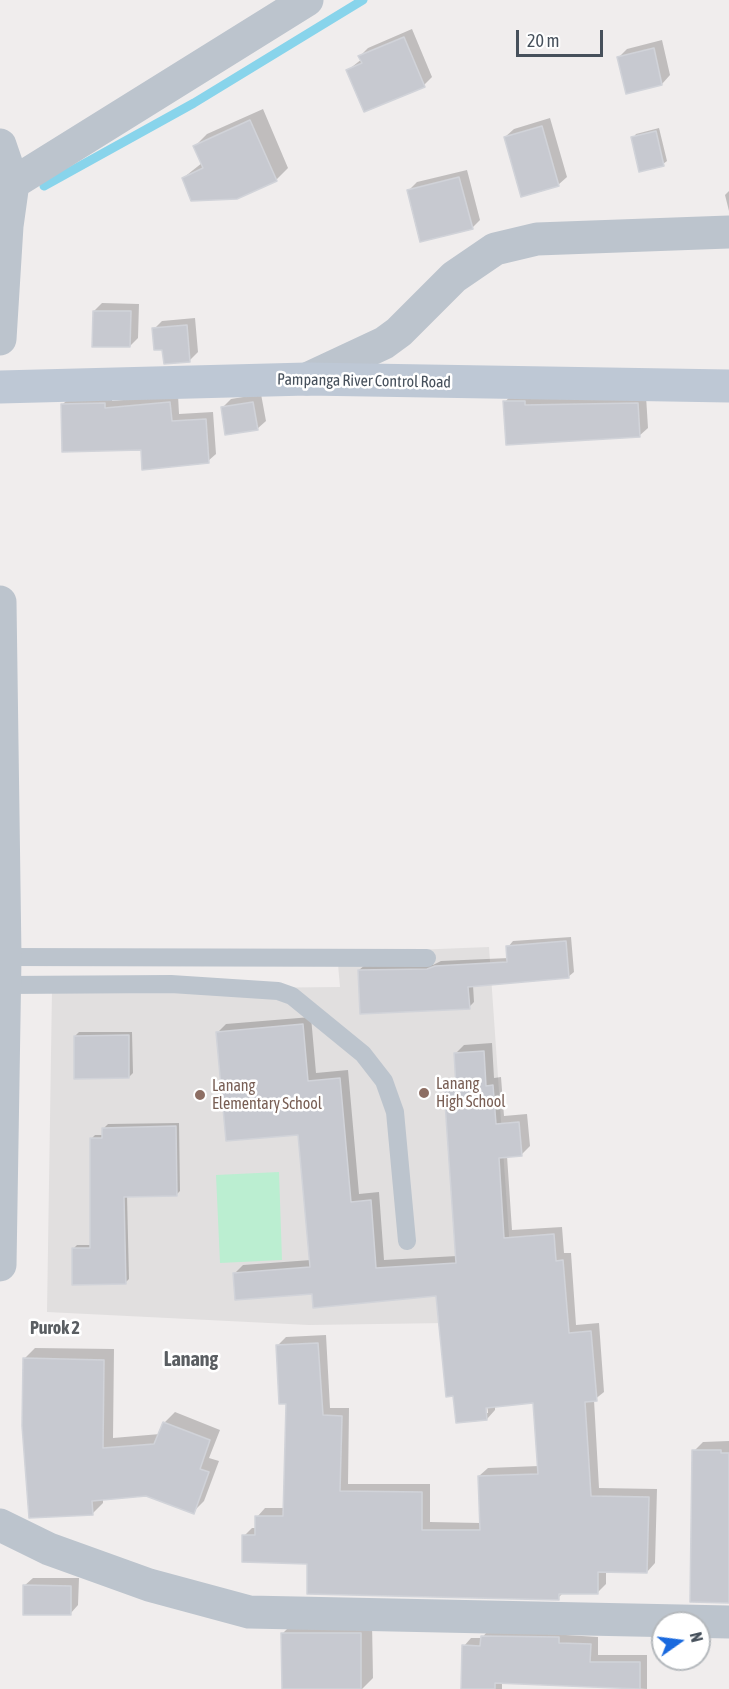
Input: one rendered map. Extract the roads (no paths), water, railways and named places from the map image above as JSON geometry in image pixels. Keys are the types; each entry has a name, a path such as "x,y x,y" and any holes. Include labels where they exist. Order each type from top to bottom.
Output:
{"main road":[{"name":"Pampanga River Control Road","path":"0,387 307,379 729,386"}],"street":[{"path":"13,183 294,3"},
{"path":"0,146 13,183 4,225 0,339"},
{"path":"307,379 384,343 399,332 454,277 495,249 537,239 729,232"},
{"path":"0,602 5,971 0,1265"},
{"path":"0,1525 49,1549 149,1585 249,1612 729,1622"}],"lane":[{"path":"5,971 427,958"},
{"path":"5,971 278,991 292,996 363,1054 384,1081 395,1112 407,1241"}],"waterway":[{"path":"44,186 194,103 363,0"}],"place":[{"name":"Lanang High School","path":"424,1093"},
{"name":"Lanang Elementary School","path":"200,1095"}],"district":[{"name":"Purok 2","path":"55,1328"},
{"name":"Lanang","path":"191,1360"}]}
